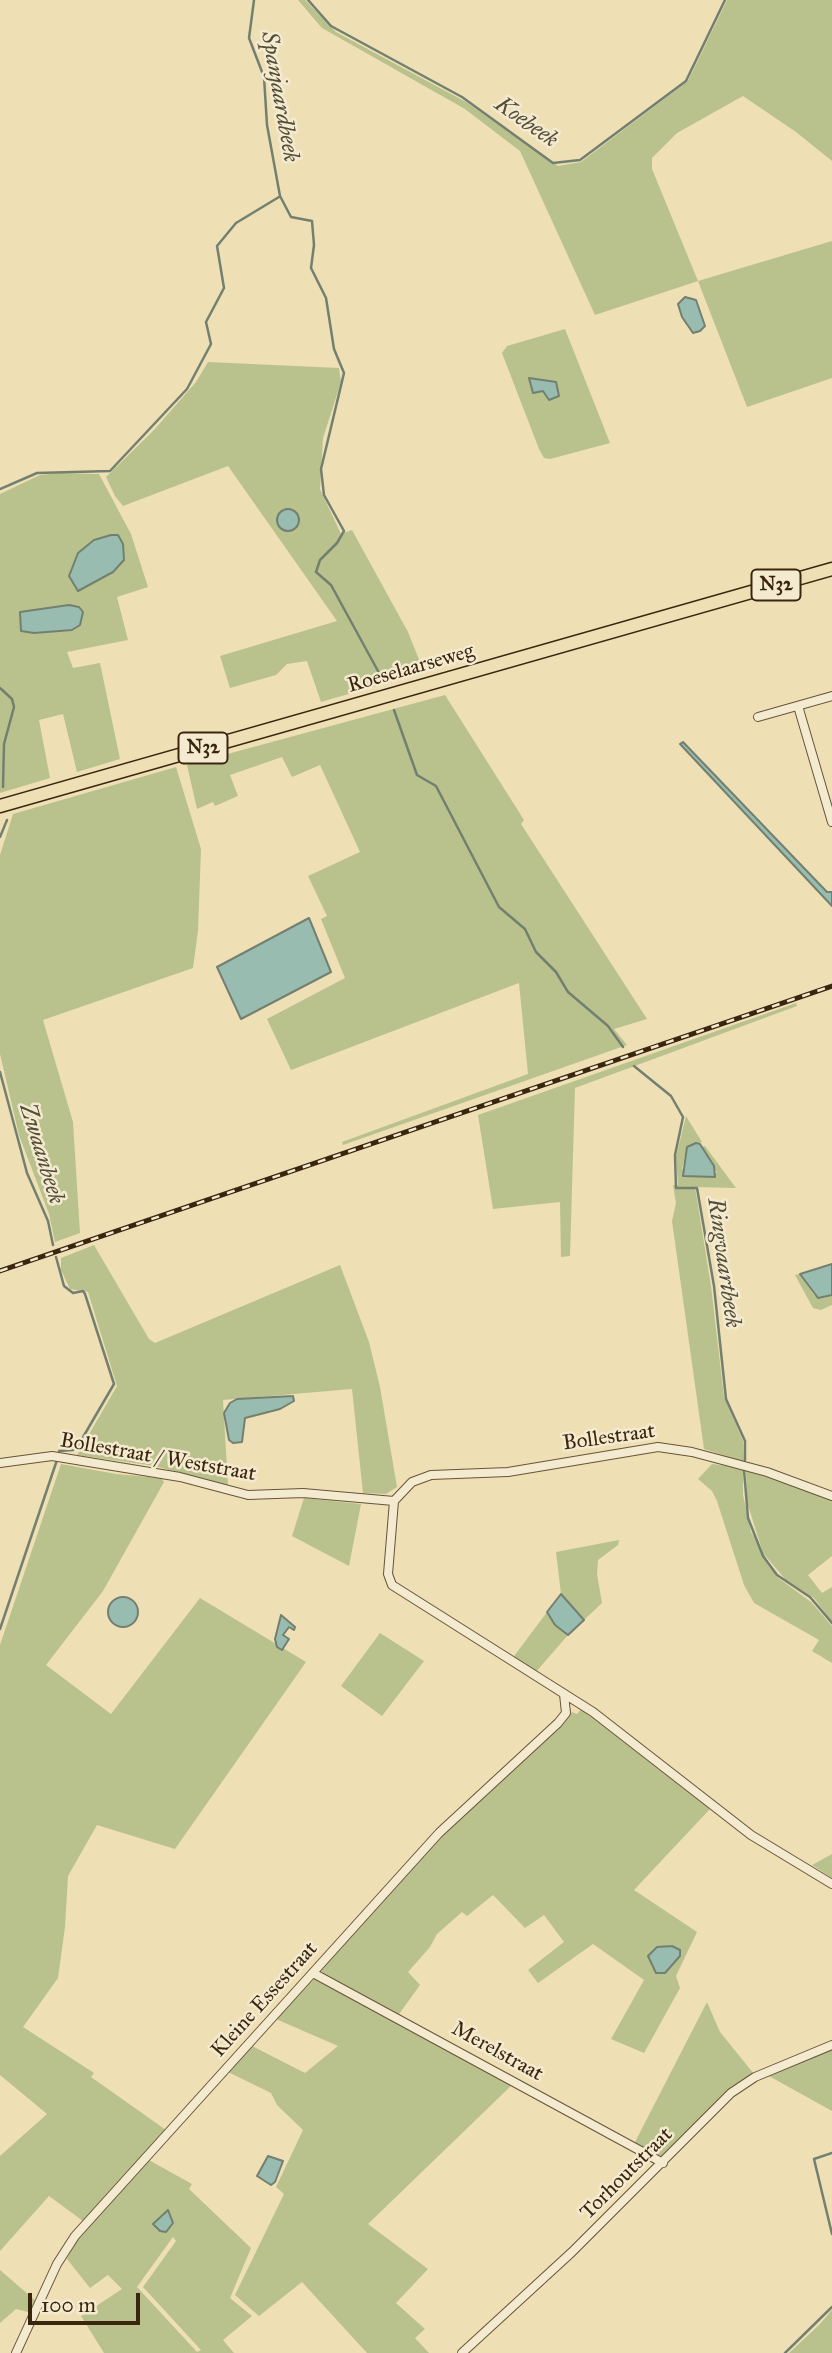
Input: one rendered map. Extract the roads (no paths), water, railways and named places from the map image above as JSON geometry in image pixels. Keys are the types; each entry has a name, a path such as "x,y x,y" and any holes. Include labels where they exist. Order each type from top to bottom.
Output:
{"main road":[{"name":"Roeselaarseweg","path":"0,806 832,569"}],"street":[{"path":"758,717 832,696"},
{"path":"798,706 832,822"},
{"name":"Bollestraat","path":"394,1501 405,1488 421,1478 508,1472 658,1447 692,1452 767,1472 832,1496"},
{"name":"Bollestraat / Weststraat","path":"0,1463 52,1456 180,1477 248,1495 303,1493 394,1501"},
{"path":"394,1501 388,1574 392,1585 636,1743 751,1835 832,1885"},
{"name":"Kleine Essestraat","path":"16,2353 57,2264 75,2236 439,1833 558,1723 566,1713 564,1694"},
{"name":"Merelstraat","path":"313,1973 663,2163"},
{"name":"Torhoutstraat","path":"462,2353 663,2163 731,2093 755,2077 832,2045"}],"water":[{"path":"685,297 696,300 705,326 700,331 693,333 682,317 678,304"},
{"path":"529,378 556,382 559,396 549,400 543,391 533,393"},
{"path":"288,509 296,512 299,520 296,528 288,531 280,528 277,520 280,512"},
{"path":"118,535 123,544 124,560 113,572 78,591 69,576 78,553 94,540"},
{"path":"69,605 79,607 83,612 80,625 72,630 34,633 21,631 20,612"},
{"path":"683,742 827,892 832,892 832,906 680,744"},
{"path":"309,918 331,972 241,1019 217,967"},
{"path":"700,1144 714,1166 715,1177 683,1176 687,1147"},
{"path":"832,1264 832,1295 818,1298 800,1274"},
{"path":"293,1396 294,1401 280,1409 245,1418 242,1442 233,1443 229,1440 224,1413 230,1403 237,1399"},
{"path":"561,1594 584,1620 568,1635 555,1625 547,1612"},
{"path":"123,1597 134,1601 138,1612 134,1623 123,1627 112,1623 108,1612 112,1601"},
{"path":"281,1615 295,1627 294,1630 289,1627 283,1635 289,1639 282,1650 277,1647 275,1639"},
{"path":"672,1946 680,1950 680,1956 665,1973 656,1973 648,1956 657,1947"},
{"path":"268,2156 283,2161 275,2182 271,2185 257,2176"},
{"path":"168,2210 173,2223 166,2232 160,2231 153,2224"}],"waterway":[{"name":"Spanjaardbeek","path":"254,0 249,38 264,77 267,125 280,196 291,217 312,221 314,245 311,268 326,298 334,349 344,373 321,469 324,495 344,531 337,543 320,560 316,572 331,585 384,682"},
{"name":"Koebeek","path":"308,0 331,26 462,97 553,163 580,160 686,81 725,0"},
{"name":"Zwaanbeek","path":"0,489 37,473 110,471 187,389 211,344 206,322 224,288 217,246 236,223 279,197"},
{"name":"Zwaanbeek","path":"0,688 12,699 14,707 4,744 3,787"},
{"path":"394,710 417,775 436,786 499,907 525,929 536,952 556,972 568,992 608,1026 623,1047"},
{"name":"Zwaanbeek","path":"0,837 7,820"},
{"name":"Ringvaartbeek","path":"634,1066 671,1096 683,1117 675,1155 676,1188 697,1188 714,1286 726,1399 745,1441 745,1460"},
{"name":"Zwaanbeek","path":"0,1072 27,1173 48,1221 53,1245"},
{"name":"Zwaanbeek","path":"56,1257 64,1286 73,1293 83,1291 85,1294 114,1384 79,1444 73,1450 59,1451"},
{"name":"Zwaanbeek","path":"0,1629 57,1460"},
{"name":"Ringvaartbeek","path":"744,1470 748,1518 763,1556 777,1575 810,1597 832,1623"},
{"path":"832,2153 814,2159 832,2234"},
{"path":"785,2353 832,2307"}],"railway":[{"path":"0,1271 832,986"}]}
